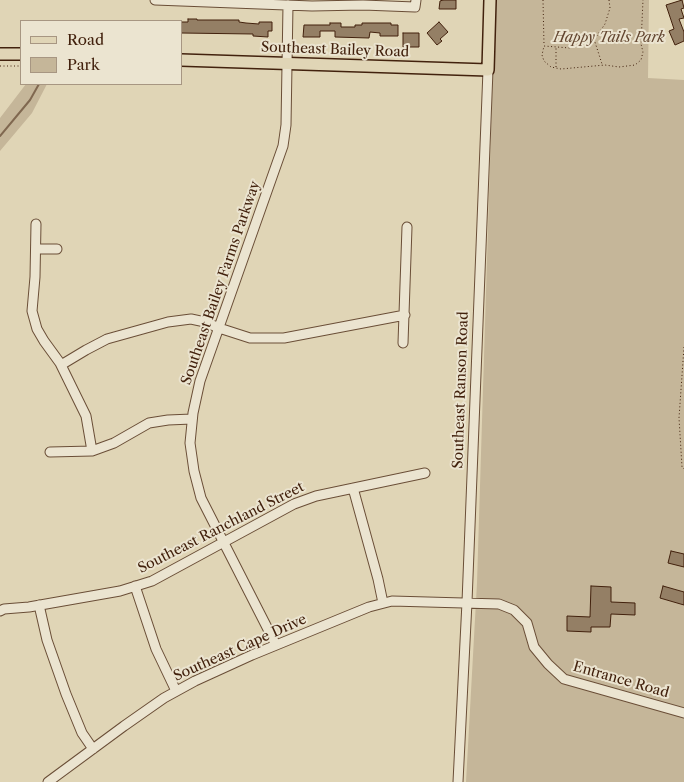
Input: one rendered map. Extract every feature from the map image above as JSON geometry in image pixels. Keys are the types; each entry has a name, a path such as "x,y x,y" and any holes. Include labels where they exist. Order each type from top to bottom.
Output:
{"main road":[{"name":"Southeast Ranson Road","path":"488,70 490,0"},
{"path":"0,54 20,54"},
{"name":"Southeast Bailey Road","path":"182,60 488,70"}],"street":[{"path":"155,0 312,6 416,4"},
{"name":"Southeast Bailey Farms Parkway","path":"276,645 201,498 194,471 190,443 192,419 200,381 283,146 286,125 288,5"},
{"name":"Southeast Ranson Road","path":"458,782 488,70"},
{"path":"36,224 36,277 32,311 37,329 61,365 86,416 92,451"},
{"path":"403,343 407,227"},
{"path":"36,249 57,249"},
{"path":"61,365 108,339 168,322 191,319 250,338 284,338 405,315"},
{"path":"50,452 92,451 114,443 149,423 192,419"},
{"name":"Southeast Ranchland Street","path":"0,611 120,591 152,581 294,504 316,496 425,473"},
{"path":"353,488 383,603"},
{"path":"135,586 156,649 176,691"},
{"name":"Southeast Cape Drive","path":"48,782 176,691 194,681 276,645 383,603 392,601 467,602"},
{"name":"Entrance Road","path":"467,602 499,604 514,610 527,623 534,648 564,679 684,713"},
{"path":"39,605 47,640 66,694 82,733 93,749"}],"path":[{"path":"543,0 544,46 542,55 544,61 551,67 561,69 602,65 619,67 635,65 640,60 643,52 641,44 643,0"},
{"path":"544,46 570,48 585,45 605,24 610,8 609,0"},
{"path":"593,38 602,65"},
{"path":"556,47 556,68"},
{"path":"0,66 20,66"},
{"path":"684,347 679,418 682,467 684,469"}],"green space":[{"name":"Happy Tails Park","path":"495,0 649,0 648,78 684,80 684,782 466,782 477,583"},
{"path":"25,85 46,85 32,113 0,151 0,118"}],"building":[{"path":"456,0 456,9 439,9 440,1"},
{"path":"682,0 684,8 681,9 684,18 679,19 684,32 684,41 675,45 669,31 674,29 666,5"},
{"path":"188,19 197,19 239,20 239,22 259,24 259,22 272,22 272,31 268,31 268,37 253,36 253,34 182,33 182,22 188,22"},
{"path":"439,22 448,32 440,39 442,41 437,45 427,33"},
{"path":"330,23 341,23 341,27 355,27 355,25 362,25 362,23 391,23 391,25 398,25 398,36 380,36 380,33 370,32 369,38 335,37 335,31 320,31 320,37 303,37 304,25 330,25"},
{"path":"403,33 419,33 419,47 403,47"},
{"path":"671,551 684,554 684,567 668,563"},
{"path":"591,586 611,587 611,602 635,603 635,615 611,614 610,627 591,627 591,632 567,631 567,616 590,617"},
{"path":"663,586 684,592 684,605 660,598"}],"waterway":[{"path":"0,136 30,100 38,85"}]}
